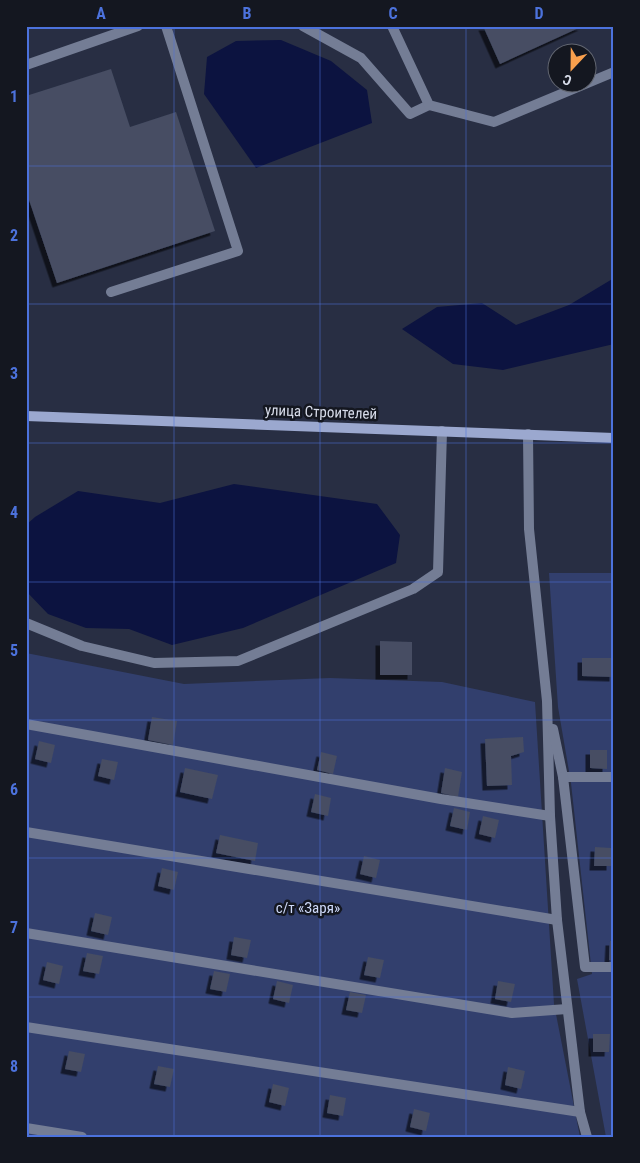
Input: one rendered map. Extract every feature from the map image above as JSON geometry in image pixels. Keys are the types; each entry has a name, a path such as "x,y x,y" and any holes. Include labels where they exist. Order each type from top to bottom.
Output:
{"main road":[{"name":"улица Строителей","path":"26,416 614,438"}],"lane":[{"path":"26,65 138,26"},
{"path":"111,292 238,251 166,26"},
{"path":"303,26 361,58 410,114 429,106 494,122 614,72"},
{"path":"392,26 429,106"},
{"path":"26,623 82,646 154,663 238,661 413,589 438,572 442,431"},
{"path":"528,434 529,529 548,701 563,777 585,967 614,967"},
{"path":"548,701 550,816 558,920 580,1112 587,1137"},
{"path":"26,724 441,799 550,816"},
{"path":"563,777 614,777"},
{"path":"26,832 558,920"},
{"path":"26,933 512,1013 567,1009"},
{"path":"26,1027 580,1112"},
{"path":"26,1128 82,1137"}],"green space":[{"path":"549,573 614,573 614,1137 606,1137 577,979 592,974 571,783 558,707"},
{"name":"с/т «Заря»","path":"26,653 184,684 330,678 442,682 535,702 554,1004 580,1137 26,1137"}],"shaded area":[{"path":"281,40 331,61 367,90 372,123 256,168 204,94 207,57 236,41"},
{"path":"614,278 614,344 503,370 453,364 402,329 437,307 482,303 516,325 569,305"},
{"path":"234,484 377,504 400,535 396,563 243,628 172,645 129,629 86,628 48,614 26,591 26,525 35,517 78,491 160,503"}],"building":[{"path":"483,26 583,26 548,42 500,64"},
{"path":"111,69 130,127 176,112 215,231 57,283 26,191 26,96"},
{"path":"380,641 412,642 412,675 380,675"},
{"path":"582,658 614,658 614,677 582,676"},
{"path":"152,717 177,721 173,745 148,740"},
{"path":"523,737 524,752 511,756 512,785 487,786 485,739"},
{"path":"39,741 55,745 51,763 35,759"},
{"path":"590,750 607,750 607,769 590,768"},
{"path":"321,752 337,756 333,774 317,770"},
{"path":"102,759 118,762 114,780 98,776"},
{"path":"185,768 218,775 212,799 180,792"},
{"path":"445,768 462,772 458,797 441,793"},
{"path":"315,794 331,798 328,816 311,812"},
{"path":"454,808 470,812 467,830 450,826"},
{"path":"483,816 499,820 495,838 479,834"},
{"path":"220,835 258,843 255,861 216,853"},
{"path":"595,847 611,848 611,866 594,866"},
{"path":"364,856 380,860 376,878 360,874"},
{"path":"162,868 178,872 174,890 158,886"},
{"path":"95,913 112,917 108,935 91,931"},
{"path":"234,937 251,940 247,958 231,955"},
{"path":"610,941 614,941 614,960 609,960"},
{"path":"87,953 103,956 99,974 83,971"},
{"path":"368,957 384,960 380,978 364,975"},
{"path":"47,962 63,966 59,984 43,980"},
{"path":"214,971 230,974 226,992 210,989"},
{"path":"277,981 293,985 289,1003 273,999"},
{"path":"498,981 515,984 511,1002 495,999"},
{"path":"350,992 366,995 362,1013 346,1010"},
{"path":"593,1034 610,1034 609,1052 593,1052"},
{"path":"69,1051 85,1054 81,1072 65,1069"},
{"path":"158,1066 174,1069 170,1087 154,1084"},
{"path":"508,1067 525,1071 521,1089 505,1085"},
{"path":"273,1084 289,1088 285,1106 269,1102"},
{"path":"330,1095 346,1098 343,1116 327,1113"},
{"path":"414,1109 430,1113 426,1131 410,1127"}]}
